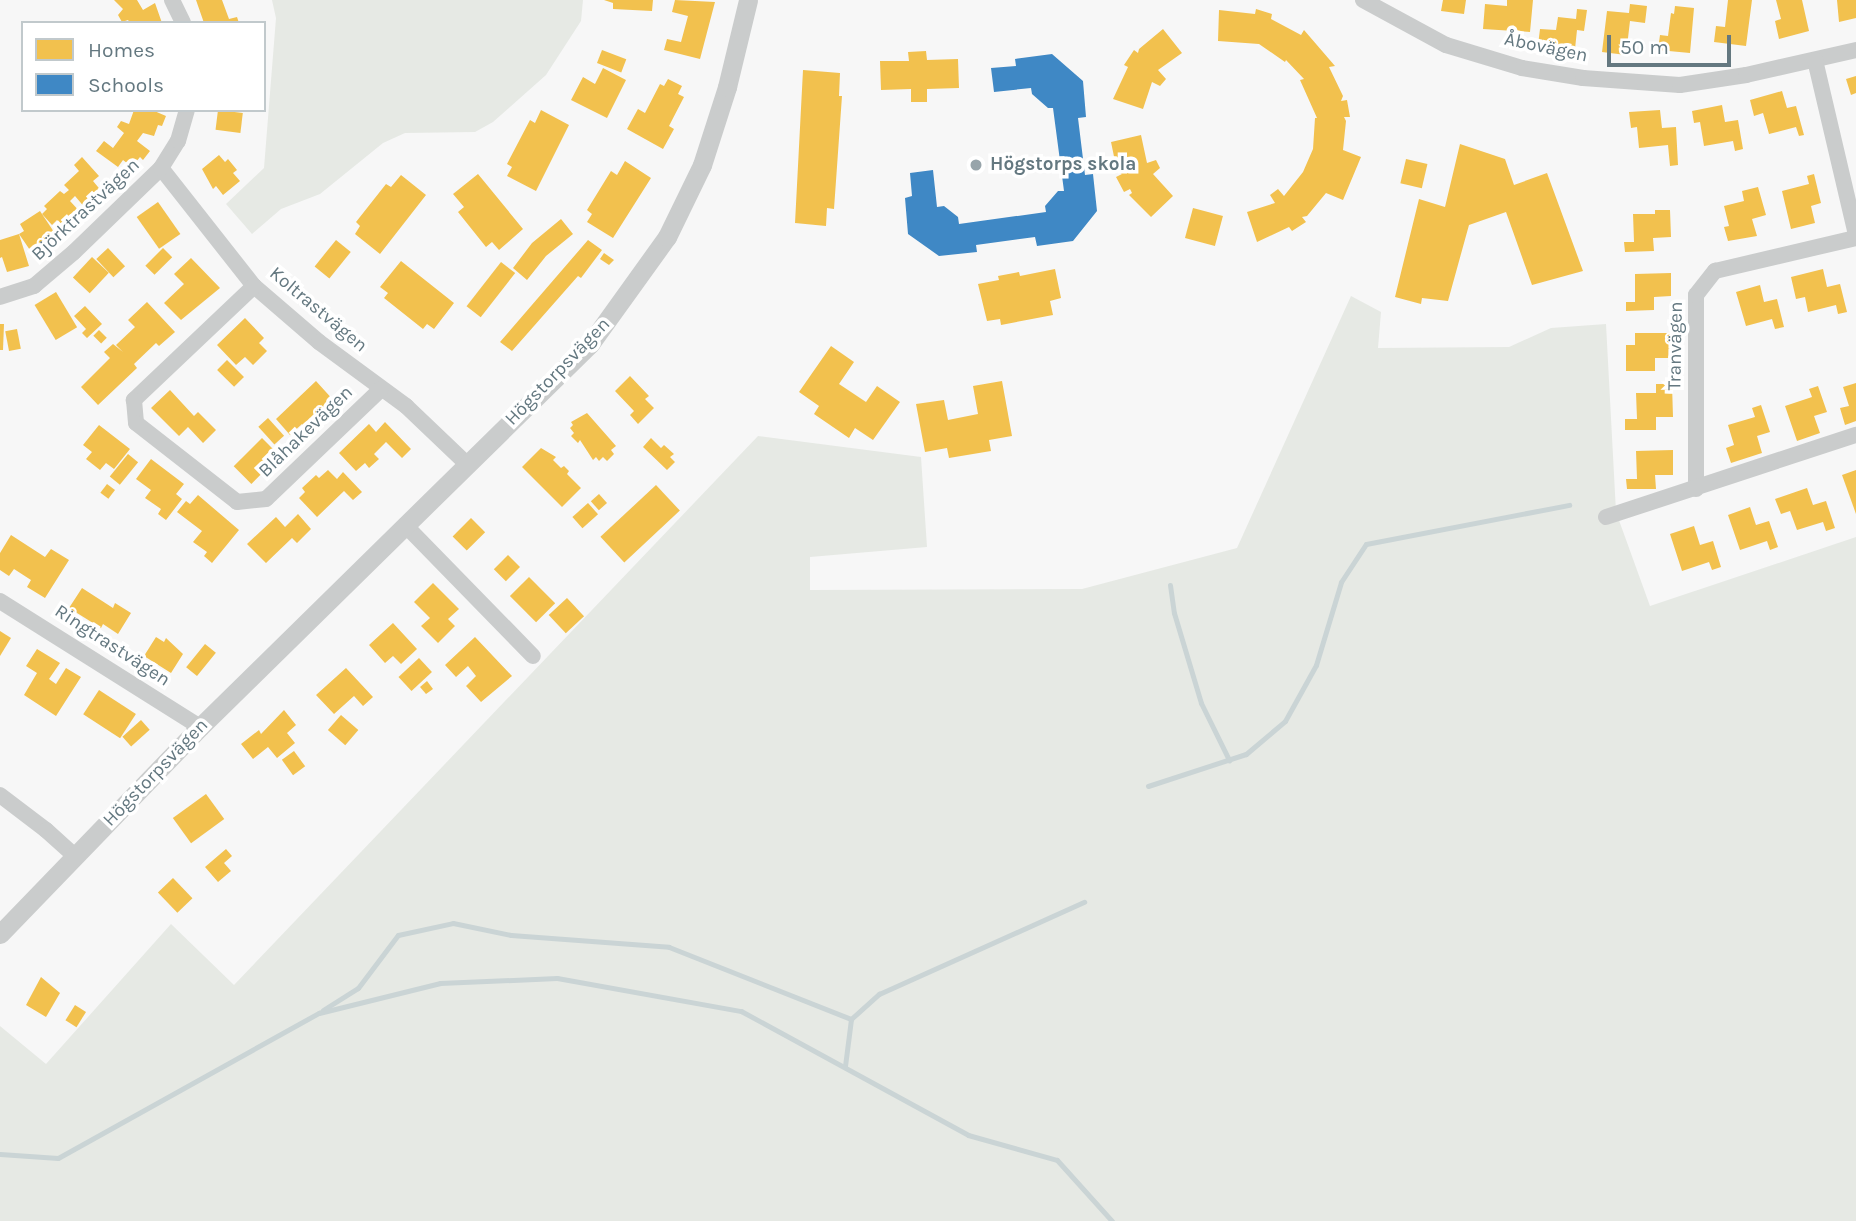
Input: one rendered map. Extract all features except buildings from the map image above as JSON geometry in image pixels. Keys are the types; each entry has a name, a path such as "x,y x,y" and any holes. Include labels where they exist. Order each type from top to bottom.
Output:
{"street":[{"path":"172,0 182,21"},
{"name":"Högstorpsvägen","path":"0,934 200,727 590,344 667,237 702,165 727,87 748,0"},
{"name":"Åbovägen","path":"1363,0 1446,45 1522,68 1583,78 1680,85 1746,75 1856,50"},
{"name":"Tranvägen","path":"1696,489 1696,295 1715,271 1856,236 1815,60"},
{"name":"Björktrastvägen","path":"0,297 34,286 74,252 161,168 178,141 186,112"},
{"name":"Koltrastvägen","path":"161,168 254,286 319,342 405,406 467,464"},
{"name":"Blåhakevägen","path":"254,286 134,400 136,423 237,502 267,499 381,389"},
{"path":"1606,517 1856,435"},
{"path":"405,525 533,656"},
{"name":"Ringtrastvägen","path":"0,601 200,727"},
{"path":"0,795 75,856"}],"shaded area":[{"path":"272,0 583,0 581,21 546,75 493,122 475,132 405,133 383,143 320,194 281,209 252,234 226,204 264,168 276,18"},
{"path":"1351,296 1381,312 1378,348 1509,347 1551,328 1606,324 1616,512 1650,606 1856,537 1856,1221 0,1221 0,1026 46,1064 171,924 234,985 758,436 921,457 927,547 810,557 810,590 1082,589 1237,548"}],"waterway":[{"path":"1148,786 1246,754 1285,721 1316,665 1341,582 1366,544 1569,505"},
{"path":"1170,585 1174,613 1201,703 1229,760"},
{"path":"845,1066 851,1019 879,994 1084,902"},
{"path":"323,1010 358,988 398,935 453,923 511,935 669,947 851,1019"},
{"path":"0,1154 58,1158 319,1013 440,983 557,978 741,1011 968,1135 1057,1160 1112,1221"}],"place":[{"name":"Högstorps skola","path":"976,165"}]}
